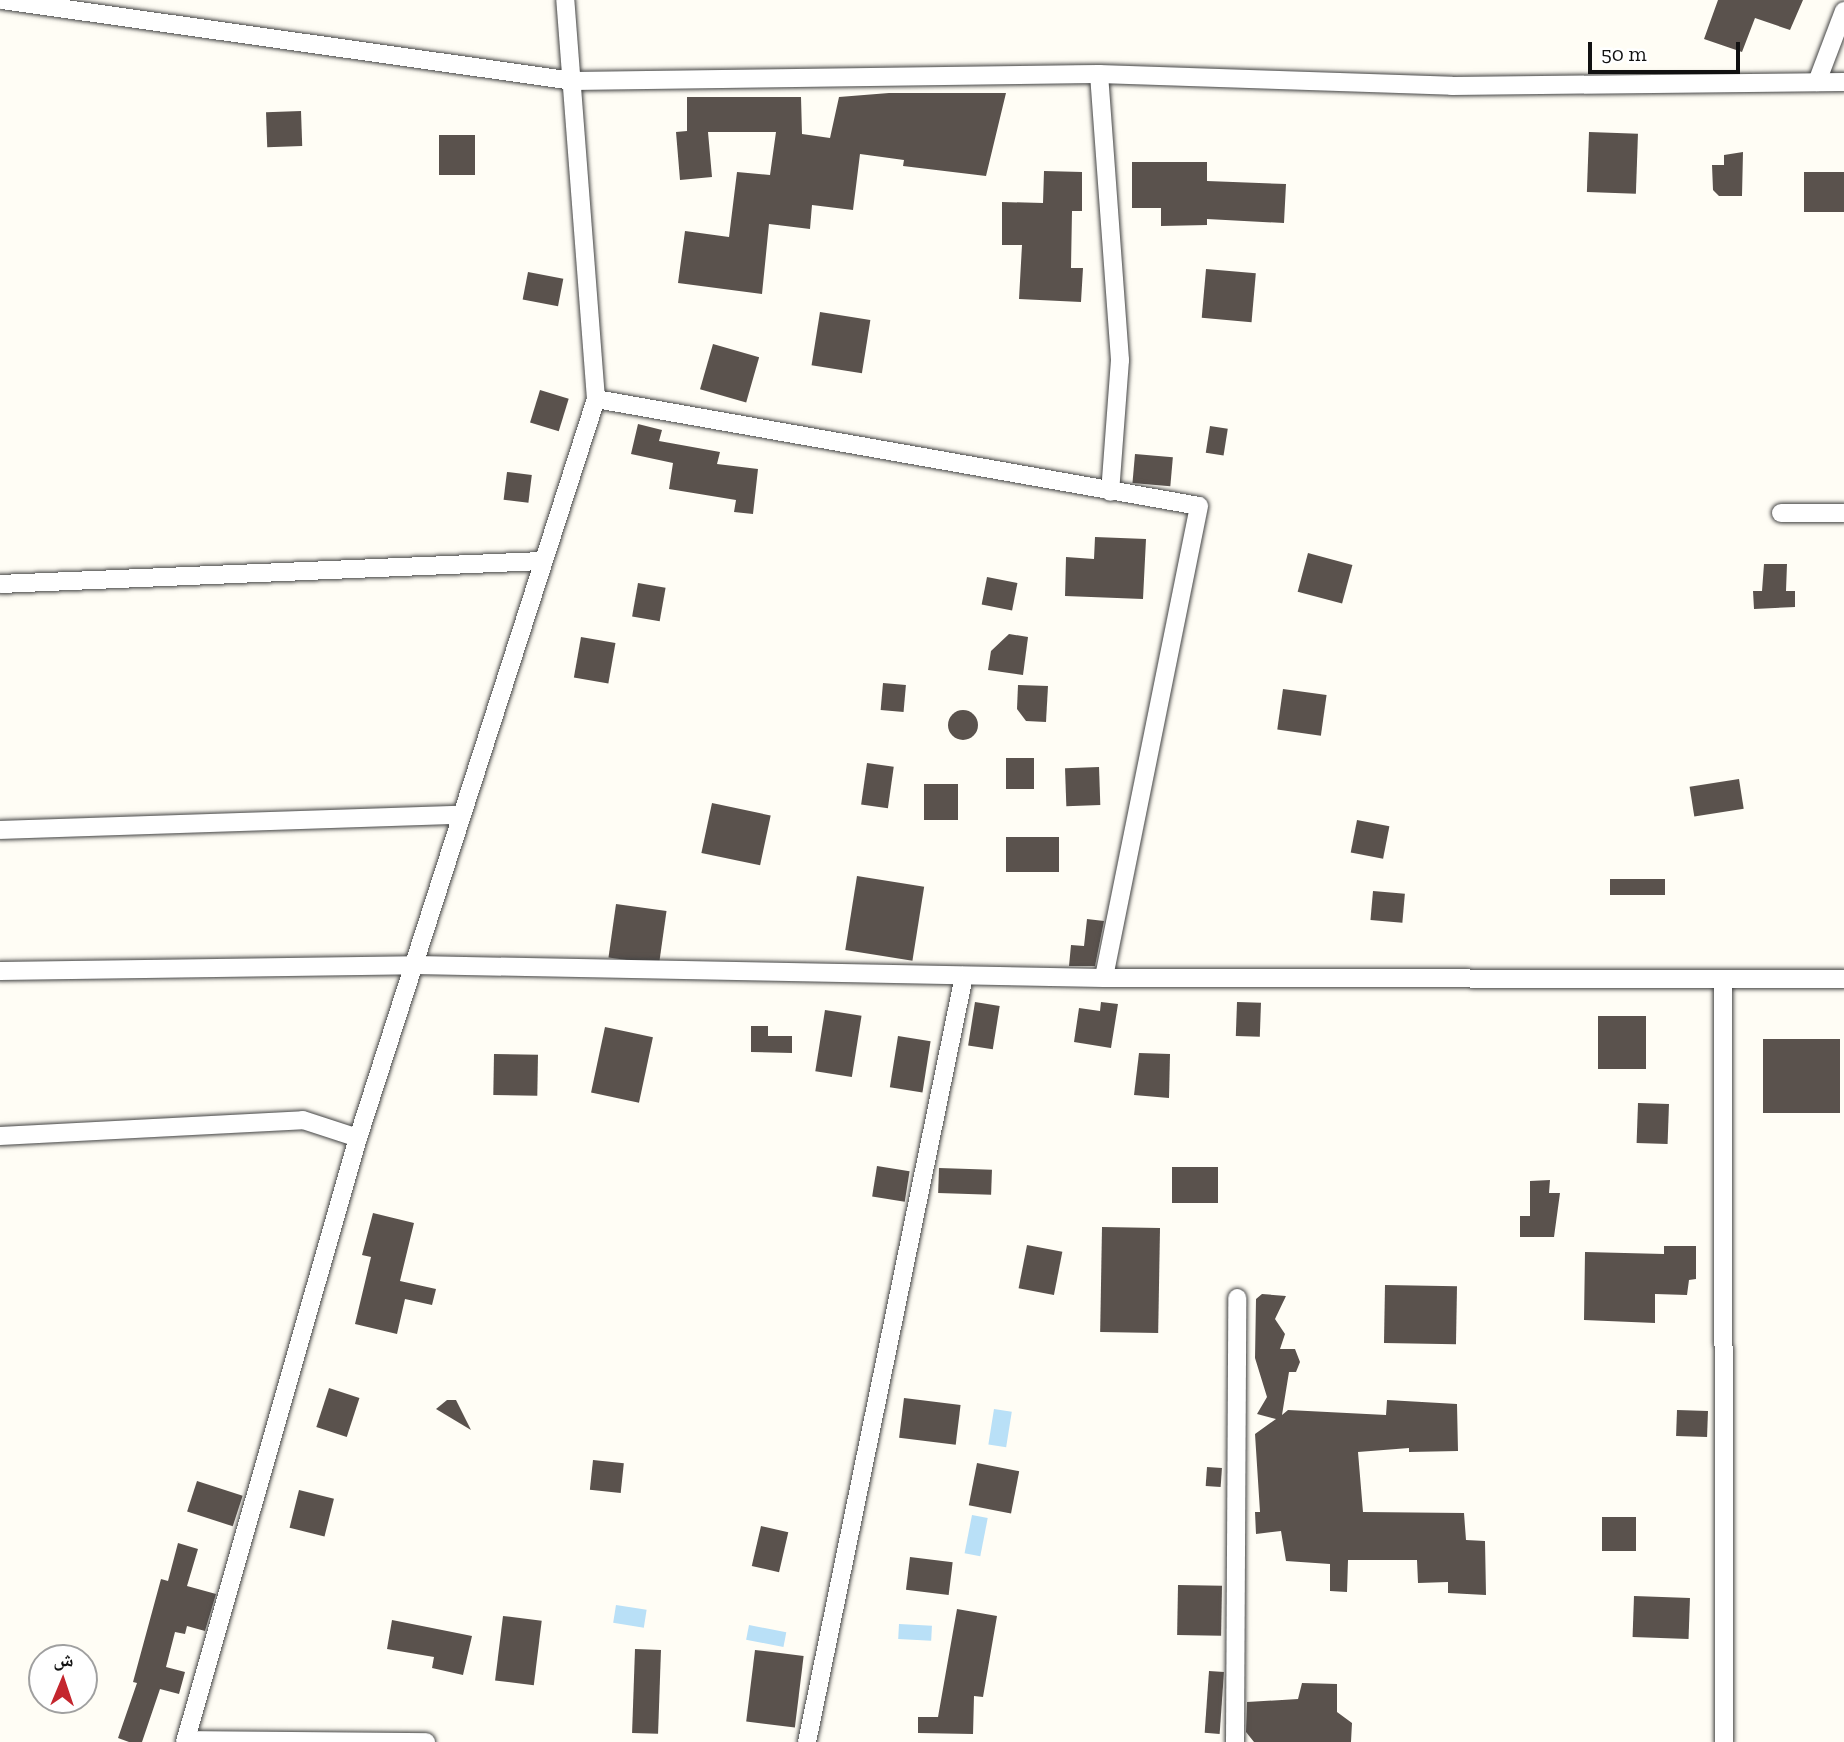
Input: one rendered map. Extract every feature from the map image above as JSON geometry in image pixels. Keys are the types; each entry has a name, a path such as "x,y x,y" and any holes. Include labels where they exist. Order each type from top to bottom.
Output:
{"street":[{"path":"2,0 573,81 1099,74 1452,86 1844,82"},
{"path":"426,1742 186,1741 358,1138 415,965 458,815 596,398 565,0"},
{"path":"1817,82 1844,11"},
{"path":"1099,74 1120,360 1110,492"},
{"path":"596,398 1199,506 1104,978"},
{"path":"1781,513 1844,513"},
{"path":"0,583 542,561"},
{"path":"0,830 458,815"},
{"path":"0,971 415,965 1104,978 1844,979"},
{"path":"807,1742 964,976"},
{"path":"1723,979 1724,1742"},
{"path":"0,1136 303,1120 358,1138"},
{"path":"1235,1742 1237,1298"}],"water":[{"path":"994,1409 1012,1412 1006,1447 988,1445"},
{"path":"972,1515 988,1518 980,1556 965,1553"},
{"path":"616,1605 647,1610 644,1628 613,1623"},
{"path":"899,1624 932,1626 931,1641 898,1639"},
{"path":"749,1625 786,1632 783,1647 746,1640"}],"building":[{"path":"1718,0 1803,0 1790,30 1755,18 1742,52 1704,39"},
{"path":"889,93 1006,93 986,176 903,166 904,160 860,154 853,210 812,205 810,229 769,224 762,294 678,283 685,231 729,237 737,172 770,175 776,132 708,132 712,177 680,180 676,132 687,131 687,97 801,97 802,134 830,138 839,97"},
{"path":"301,111 302,146 267,147 266,112"},
{"path":"1589,132 1638,134 1636,194 1587,192"},
{"path":"439,135 475,135 475,175 439,175"},
{"path":"1743,152 1742,196 1719,196 1713,190 1712,165 1724,165 1724,155"},
{"path":"1132,162 1207,162 1207,181 1286,184 1284,223 1207,219 1207,225 1161,226 1161,208 1132,208"},
{"path":"1044,171 1082,172 1082,211 1072,211 1071,268 1083,268 1081,302 1019,299 1022,245 1002,245 1002,202 1043,203"},
{"path":"1804,172 1844,172 1844,212 1804,212"},
{"path":"1206,269 1256,273 1252,322 1202,318"},
{"path":"528,272 563,279 558,306 523,299"},
{"path":"820,312 870,320 862,373 812,365"},
{"path":"713,344 759,357 746,402 700,389"},
{"path":"540,390 569,399 559,431 530,423"},
{"path":"638,424 662,430 659,441 720,452 717,464 758,469 753,514 734,512 736,500 669,489 673,463 631,454"},
{"path":"1210,426 1228,429 1224,455 1206,453"},
{"path":"1135,454 1173,457 1170,486 1132,483"},
{"path":"507,472 532,475 528,503 504,500"},
{"path":"1095,537 1146,539 1143,599 1065,596 1066,557 1094,559"},
{"path":"1308,553 1352,565 1342,604 1298,592"},
{"path":"1764,564 1787,564 1786,591 1795,591 1795,607 1754,609 1753,591 1762,591"},
{"path":"987,577 1017,583 1012,610 982,604"},
{"path":"638,583 666,588 660,621 632,616"},
{"path":"1009,634 1028,637 1023,675 988,670 991,651"},
{"path":"581,637 615,643 608,683 574,677"},
{"path":"883,683 906,685 904,712 881,710"},
{"path":"1018,685 1048,686 1046,722 1026,721 1017,709"},
{"path":"1283,689 1327,695 1321,736 1277,730"},
{"path":"963,710 969,711 977,719 977,731 969,739 963,740 957,739 949,731 948,725 949,719 957,711"},
{"path":"1006,758 1034,758 1034,789 1006,789"},
{"path":"867,763 894,767 888,808 861,805"},
{"path":"1099,767 1100,805 1066,806 1065,768"},
{"path":"1739,779 1744,809 1694,816 1690,787"},
{"path":"924,784 958,784 958,820 924,820"},
{"path":"712,803 771,815 760,865 701,853"},
{"path":"1357,820 1389,826 1383,859 1351,852"},
{"path":"1006,837 1059,837 1059,872 1006,872"},
{"path":"857,876 924,887 912,961 845,950"},
{"path":"1610,879 1665,879 1665,895 1610,895"},
{"path":"1373,891 1405,894 1402,923 1370,920"},
{"path":"616,904 667,911 659,965 608,957"},
{"path":"1087,919 1104,921 1095,966 1069,966 1071,945 1084,946"},
{"path":"975,1002 1000,1006 993,1049 968,1045"},
{"path":"1101,1002 1118,1004 1111,1048 1074,1042 1079,1008 1100,1011"},
{"path":"1237,1002 1261,1003 1260,1037 1236,1036"},
{"path":"825,1010 862,1016 852,1077 815,1071"},
{"path":"1598,1016 1646,1016 1646,1069 1598,1069"},
{"path":"751,1026 768,1026 768,1036 792,1036 792,1053 751,1052"},
{"path":"605,1027 653,1037 639,1103 591,1093"},
{"path":"898,1036 931,1041 922,1093 890,1087"},
{"path":"1763,1039 1840,1039 1840,1113 1763,1113"},
{"path":"1139,1053 1170,1054 1169,1098 1134,1095"},
{"path":"494,1054 538,1055 537,1096 493,1095"},
{"path":"1638,1103 1669,1104 1668,1144 1637,1143"},
{"path":"877,1166 910,1171 905,1202 872,1197"},
{"path":"1172,1167 1218,1167 1218,1203 1172,1203"},
{"path":"939,1168 992,1170 991,1195 938,1193"},
{"path":"1550,1180 1549,1193 1560,1193 1554,1237 1520,1237 1520,1216 1530,1216 1530,1181"},
{"path":"373,1213 414,1223 400,1281 436,1289 432,1305 405,1299 397,1334 355,1324 371,1257 362,1255"},
{"path":"1102,1227 1160,1228 1158,1333 1100,1332"},
{"path":"1027,1245 1062,1252 1054,1295 1019,1288"},
{"path":"1664,1246 1696,1246 1696,1279 1689,1280 1687,1295 1655,1294 1655,1323 1584,1320 1585,1252 1664,1254"},
{"path":"1385,1285 1457,1286 1456,1344 1384,1343"},
{"path":"1262,1294 1286,1296 1275,1319 1285,1334 1280,1349 1295,1349 1300,1362 1296,1372 1289,1372 1282,1415 1288,1410 1386,1415 1387,1400 1457,1404 1458,1451 1409,1452 1409,1448 1358,1452 1363,1512 1464,1513 1466,1540 1485,1541 1486,1595 1448,1593 1448,1582 1418,1583 1417,1560 1348,1560 1347,1592 1330,1591 1330,1564 1286,1561 1281,1531 1256,1534 1255,1512 1260,1512 1255,1434 1276,1419 1257,1414 1267,1397 1255,1358 1256,1299"},
{"path":"329,1388 359,1398 347,1437 316,1427"},
{"path":"904,1398 961,1405 956,1445 899,1438"},
{"path":"447,1400 456,1400 471,1430 436,1409"},
{"path":"1677,1410 1708,1411 1707,1437 1676,1436"},
{"path":"593,1460 624,1463 621,1493 590,1490"},
{"path":"977,1463 1019,1471 1011,1513 969,1505"},
{"path":"1207,1467 1222,1468 1221,1487 1206,1486"},
{"path":"197,1481 243,1496 233,1526 187,1511"},
{"path":"299,1490 334,1499 324,1537 290,1528"},
{"path":"1602,1517 1636,1517 1636,1551 1602,1551"},
{"path":"761,1526 788,1532 779,1572 752,1566"},
{"path":"178,1543 198,1549 187,1586 216,1594 205,1631 187,1626 185,1634 175,1632 166,1667 185,1672 179,1694 160,1689 142,1742 129,1742 118,1738 137,1683 133,1682 161,1579 168,1581"},
{"path":"910,1557 953,1562 949,1595 906,1590"},
{"path":"1178,1585 1222,1586 1221,1636 1177,1635"},
{"path":"1634,1596 1690,1598 1689,1639 1633,1637"},
{"path":"957,1609 997,1616 983,1697 974,1696 973,1734 918,1733 918,1717 938,1717"},
{"path":"503,1616 542,1621 534,1685 495,1681"},
{"path":"392,1620 472,1636 463,1675 432,1668 434,1657 387,1649"},
{"path":"635,1649 661,1650 658,1734 632,1733"},
{"path":"755,1650 804,1656 795,1727 746,1721"},
{"path":"1209,1671 1224,1672 1220,1734 1205,1733"},
{"path":"1302,1683 1337,1684 1337,1712 1352,1723 1351,1742 1254,1742 1246,1732 1247,1702 1298,1699"}]}
